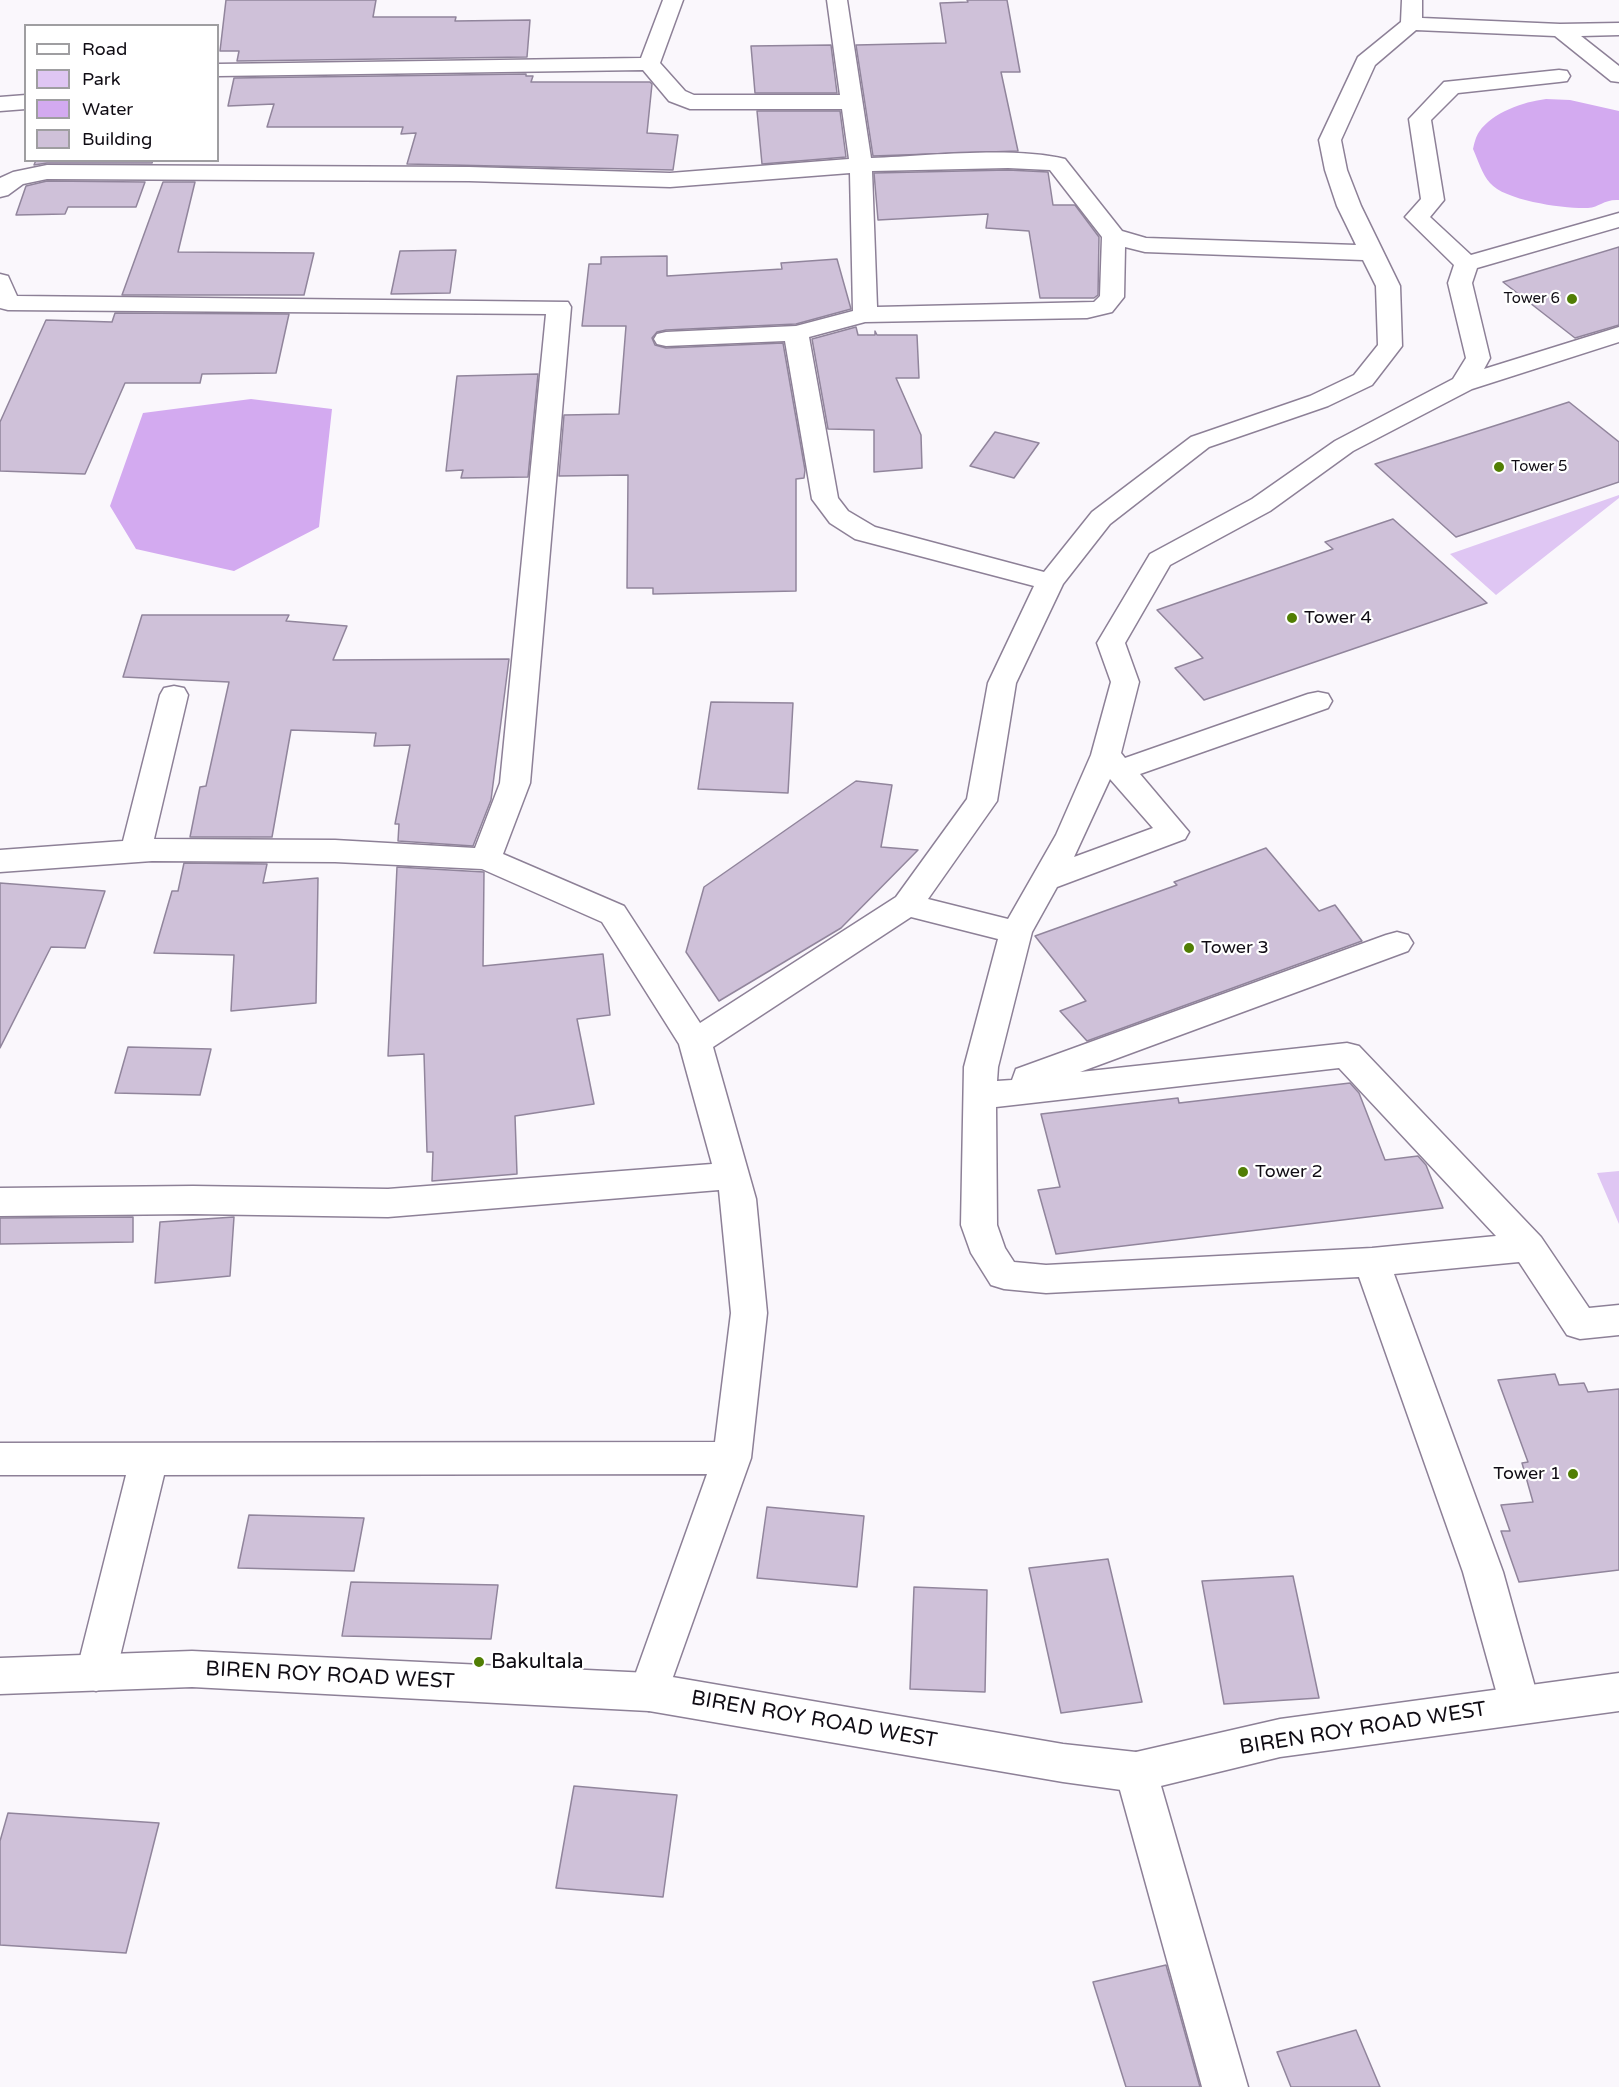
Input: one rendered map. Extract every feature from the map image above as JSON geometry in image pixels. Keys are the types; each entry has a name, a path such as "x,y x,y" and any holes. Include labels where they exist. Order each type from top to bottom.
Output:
{"street":[{"path":"649,64 670,12 672,0"},
{"path":"837,0 861,165 865,315"},
{"path":"695,1042 907,905 982,801 1002,683 1050,582 1101,518 1200,442 1319,401 1363,380 1390,346 1388,286 1349,206 1336,170 1330,140 1366,62 1412,12 1560,30 1619,29"},
{"path":"1560,30 1619,76"},
{"path":"219,70 649,64 677,96 690,102 852,102"},
{"path":"1466,264 1417,217 1433,200 1420,119 1452,87 1558,76"},
{"path":"0,104 24,102"},
{"path":"0,190 4,185 22,177 47,172 469,174 670,180 861,165 1008,161 1057,164 1114,236 1145,245 1372,253"},
{"path":"1466,264 1619,220"},
{"path":"666,339 796,333 865,315 1087,311 1103,307 1112,297 1114,236"},
{"path":"1463,384 1478,358 1460,283 1466,264"},
{"path":"3,303 559,307 515,783 486,859"},
{"path":"796,333 825,499 839,517 865,533 1050,582"},
{"path":"1528,1247 1372,1262 1046,1279 1004,1275 989,1253 979,1225 981,1067 1016,932 1113,763 1125,682 1111,644 1160,560 1261,506 1344,446 1463,384 1619,334"},
{"path":"136,851 174,695"},
{"path":"1113,763 1318,701"},
{"path":"1046,879 1174,832 1113,763"},
{"path":"0,861 136,851 335,851 486,859 613,914 695,1042 739,1199 749,1313 732,1458 648,1692"},
{"path":"907,905 1016,932"},
{"path":"979,1096 1397,944"},
{"path":"979,1096 1347,1055 1528,1247 1580,1324 1619,1320"},
{"path":"0,1202 193,1200 388,1203 732,1176"},
{"path":"1372,1262 1483,1572 1520,1705"},
{"path":"96,1673 148,1458"},
{"path":"0,1460 732,1458"},
{"name":"BIREN ROY ROAD WEST","path":"0,1676 192,1669 648,1692 1063,1762 1136,1772 1280,1738 1619,1692"},
{"path":"1136,1772 1225,2087"}],"green space":[{"path":"1619,495 1619,498 1496,595 1450,554"},
{"path":"1619,1171 1619,1224 1597,1173"}],"water":[{"path":"1546,99 1570,100 1619,111 1619,200 1588,208 1536,203 1509,195 1487,179 1473,149 1479,132 1492,119 1509,109"},
{"path":"251,399 332,409 319,527 234,571 136,549 110,506 143,413"}],"building":[{"path":"226,0 376,0 373,17 456,17 455,21 530,20 527,57 237,61 239,51 220,51"},
{"path":"967,0 1007,0 1020,72 1001,72 1018,151 873,156 856,45 946,43 940,3 968,2"},
{"path":"831,45 837,93 755,93 751,46"},
{"path":"526,74 526,76 533,76 531,82 650,82 652,84 647,133 678,135 673,170 407,164 416,133 401,134 403,127 267,127 274,104 228,106 234,78"},
{"path":"757,111 840,111 846,157 762,164"},
{"path":"35,162 152,162 47,163 34,165"},
{"path":"1008,170 1048,172 1053,205 1075,205 1099,237 1098,295 1094,298 1040,298 1029,231 986,228 988,214 878,220 874,173"},
{"path":"47,181 145,182 136,207 68,207 65,214 16,215 26,186"},
{"path":"163,182 195,182 178,252 314,253 304,295 122,295"},
{"name":"Tower 6","path":"1619,247 1619,325 1575,338 1503,282"},
{"path":"456,250 450,293 391,294 400,251"},
{"path":"667,256 667,276 782,269 781,263 837,259 851,309 796,324 666,330 657,332 652,338 655,345 666,348 783,343 805,470 804,478 796,479 796,591 653,594 653,588 627,588 628,475 559,476 564,415 619,414 626,326 582,326 589,264 601,264 601,257"},
{"path":"115,313 289,314 276,373 202,374 200,383 125,383 85,474 0,471 0,422 46,320 112,322"},
{"path":"856,327 858,335 875,335 875,331 877,335 917,335 919,378 896,378 921,435 922,468 874,472 874,430 828,429 812,339"},
{"path":"538,374 528,477 461,478 463,470 446,471 457,376"},
{"name":"Tower 5","path":"1569,402 1619,442 1619,482 1456,537 1375,464"},
{"path":"995,432 1039,443 1014,478 970,466"},
{"name":"Tower 4","path":"1393,519 1487,603 1204,700 1175,668 1203,658 1157,610 1333,549 1325,542"},
{"path":"142,615 289,615 286,621 347,626 333,660 509,659 491,800 473,846 398,841 399,824 395,824 410,745 374,746 376,733 291,730 272,837 190,837 200,787 206,786 229,682 123,677"},
{"path":"711,702 793,703 788,793 698,789"},
{"path":"856,781 892,785 881,847 918,850 841,928 719,1001 686,952 704,887"},
{"name":"Tower 3","path":"1266,848 1319,911 1335,905 1362,941 1087,1041 1060,1011 1086,1001 1035,936 1177,885 1174,882"},
{"path":"184,863 267,864 263,883 318,878 316,1003 231,1011 234,955 154,953 172,891 178,891"},
{"path":"397,867 484,872 483,966 603,954 610,1015 577,1019 594,1104 515,1116 517,1174 432,1181 433,1152 427,1152 424,1054 388,1056"},
{"path":"0,883 105,891 85,948 51,947 0,1048"},
{"path":"128,1047 211,1049 200,1095 115,1093"},
{"name":"Tower 2","path":"1350,1083 1359,1093 1385,1160 1418,1156 1426,1165 1443,1208 1056,1254 1038,1190 1060,1187 1041,1114 1178,1098 1179,1103"},
{"path":"133,1217 133,1242 0,1244 0,1218"},
{"path":"234,1217 230,1276 155,1283 160,1222"},
{"name":"Tower 1","path":"1555,1374 1559,1385 1584,1383 1588,1392 1619,1389 1619,1570 1519,1582 1501,1531 1510,1531 1501,1505 1533,1502 1522,1463 1528,1462 1498,1380"},
{"path":"767,1507 864,1516 857,1587 757,1578"},
{"path":"249,1515 364,1518 354,1571 238,1568"},
{"path":"1108,1559 1142,1702 1061,1713 1029,1568"},
{"path":"1293,1576 1319,1698 1224,1704 1202,1581"},
{"path":"351,1582 498,1585 491,1639 342,1636"},
{"path":"914,1587 987,1590 985,1692 910,1689"},
{"path":"574,1786 677,1795 663,1897 556,1888"},
{"path":"8,1813 159,1823 126,1953 0,1945 0,1841"},
{"path":"1166,1965 1200,2087 1126,2087 1093,1982"},
{"path":"1356,2030 1380,2087 1291,2087 1277,2052"}],"place":[{"name":"Tower 6","path":"1572,299"},
{"name":"Tower 5","path":"1499,467"},
{"name":"Tower 4","path":"1292,618"},
{"name":"Tower 3","path":"1189,948"},
{"name":"Tower 2","path":"1243,1172"},
{"name":"Tower 1","path":"1573,1474"},
{"name":"Bakultala","path":"479,1662"}]}
